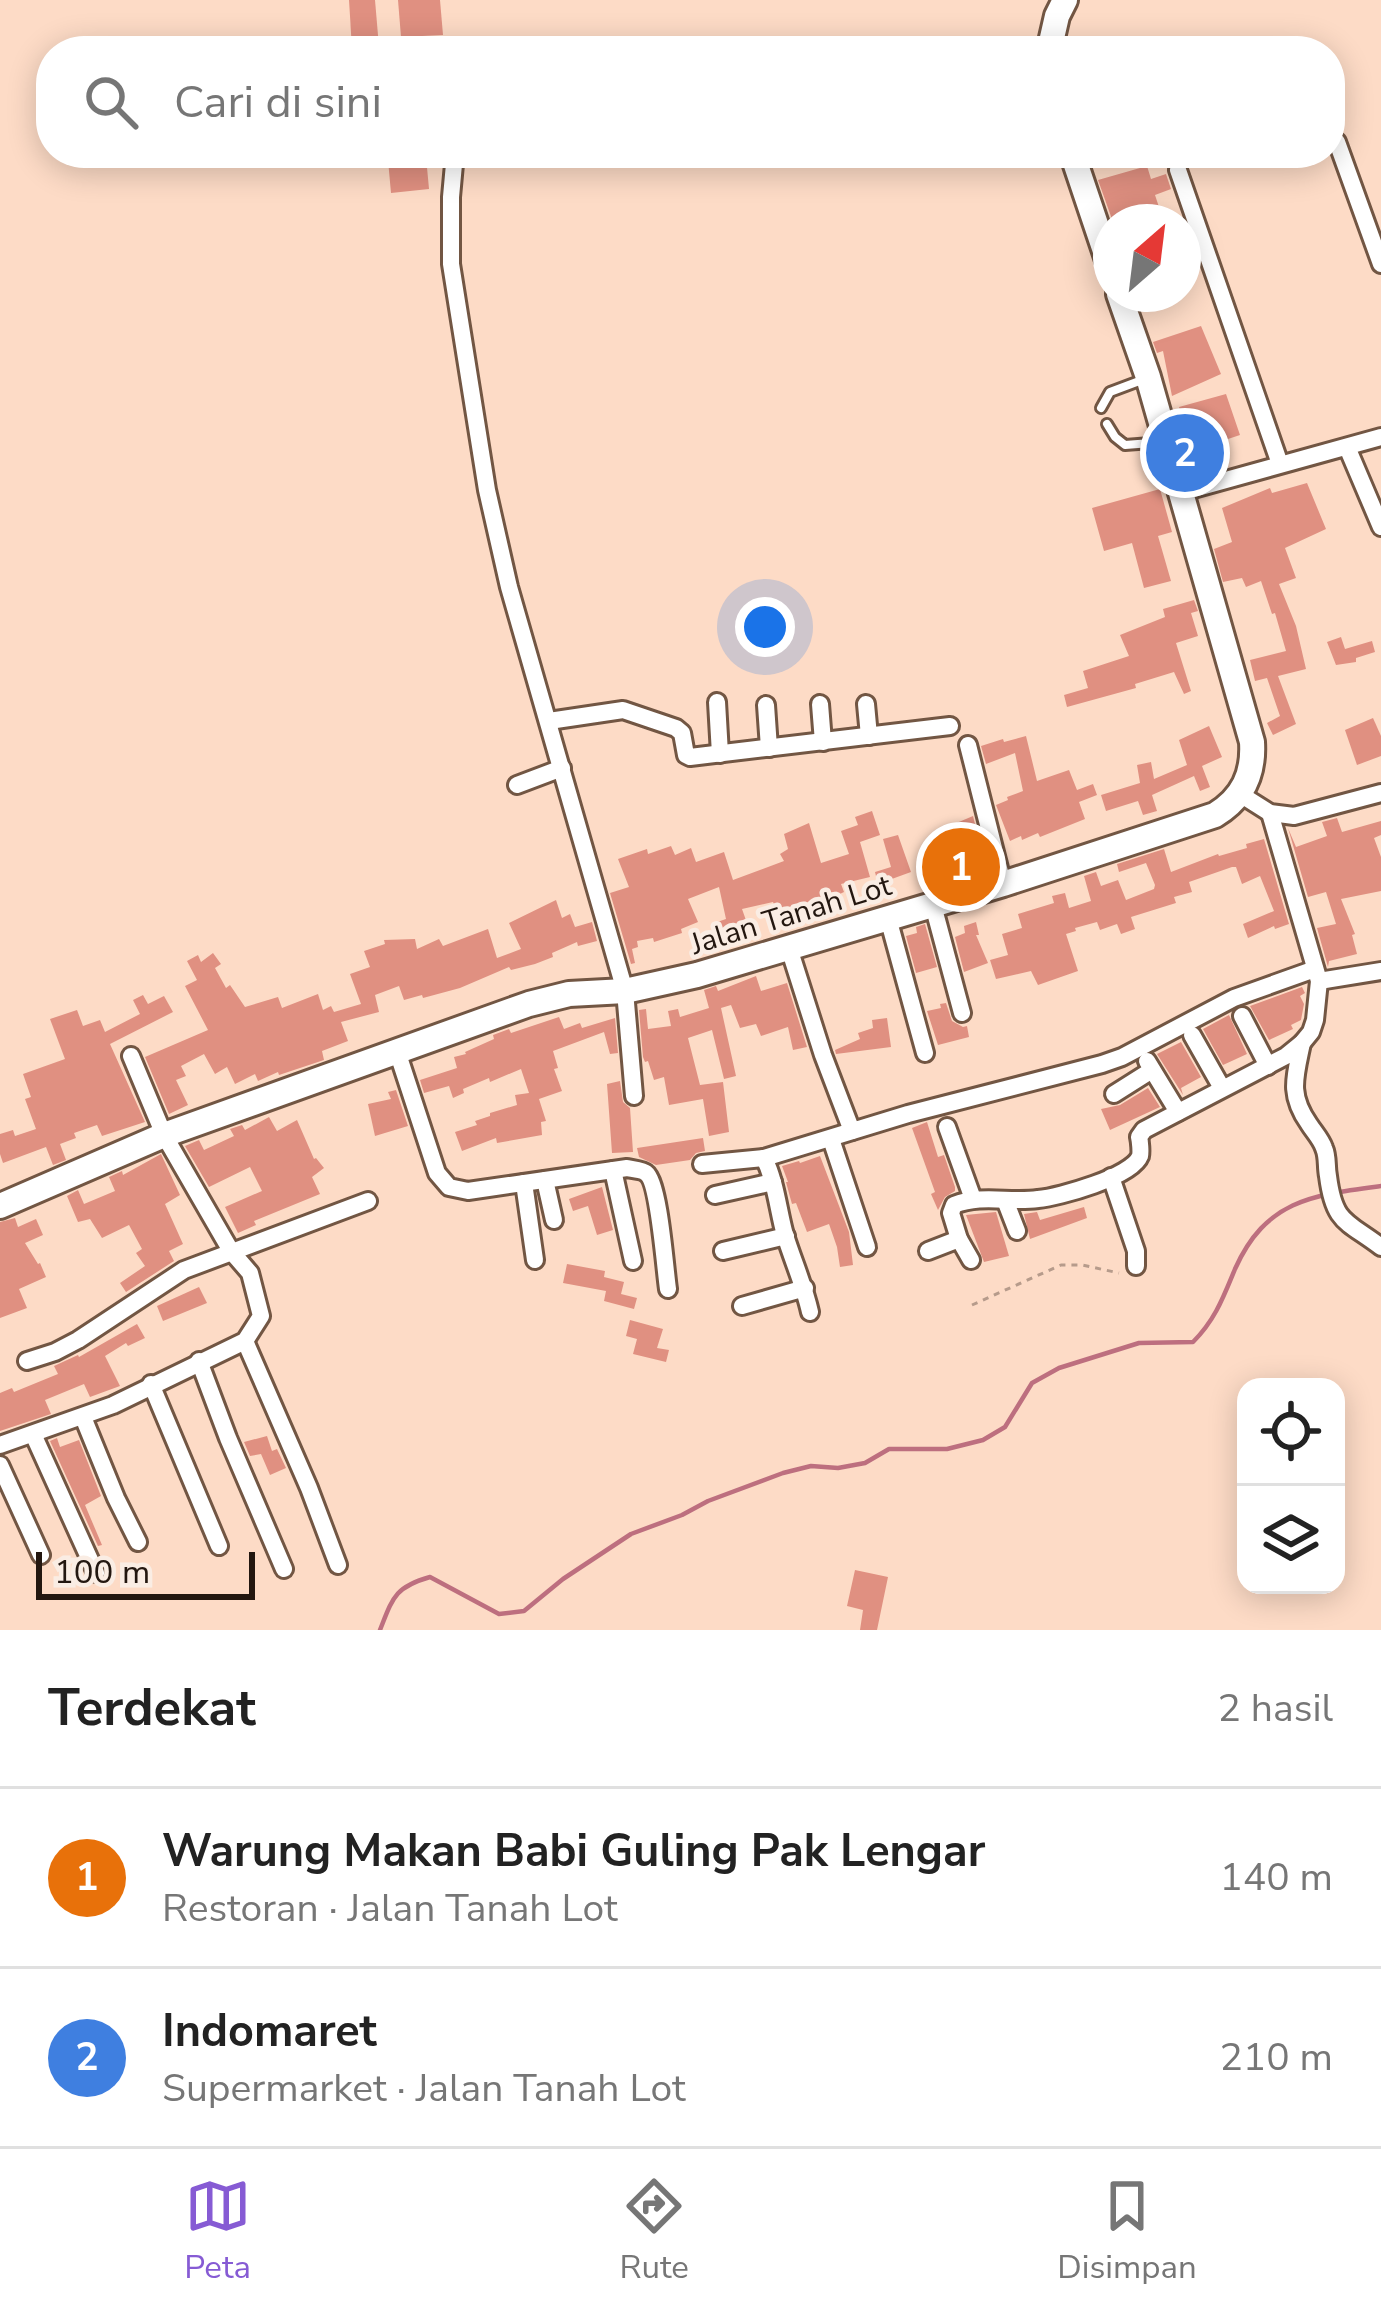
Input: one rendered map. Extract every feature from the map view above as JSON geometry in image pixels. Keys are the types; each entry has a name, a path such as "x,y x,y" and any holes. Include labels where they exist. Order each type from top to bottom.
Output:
{"main road":[{"path":"1052,36 1064,0"},
{"path":"1077,168 1093,215"},
{"path":"1126,312 1252,742 1252,766 1240,794"},
{"name":"Jalan Tanah Lot","path":"0,1206 164,1135 557,996 625,991 680,980 789,948 1215,815 1240,794"}],"street":[{"path":"1345,164 1381,264"},
{"path":"454,168 451,264 487,490 509,587 625,991 634,1096"},
{"path":"1178,170 1280,464"},
{"path":"1179,493 1381,437"},
{"path":"1347,448 1381,526"},
{"path":"717,702 720,754"},
{"path":"820,704 823,742"},
{"path":"866,704 869,736"},
{"path":"766,705 769,748"},
{"path":"549,722 628,711 676,728 688,757 950,726"},
{"path":"968,745 1003,884"},
{"path":"517,785 562,768"},
{"path":"1240,794 1270,812 1294,816 1381,793"},
{"path":"971,1260 958,1238 952,1209 974,1199 1049,1197 1111,1177 1137,1161 1144,1130 1286,1056 1311,1032 1317,975 1270,812"},
{"path":"933,904 962,1012"},
{"path":"888,918 925,1053"},
{"path":"789,948 852,1132"},
{"path":"702,1164 764,1158 908,1114 1102,1064 1234,998 1317,975 1381,971"},
{"path":"1242,1016 1268,1066"},
{"path":"1192,1035 1222,1088"},
{"path":"1302,1043 1293,1086 1296,1101 1327,1154 1333,1204 1351,1228 1381,1247"},
{"path":"397,1051 437,1173 458,1190 627,1168 651,1177 668,1289"},
{"path":"0,1444 82,1417 245,1340 256,1325 261,1310 250,1273 231,1251 164,1135 131,1057"},
{"path":"1114,1094 1150,1066 1178,1112"},
{"path":"947,1127 974,1199"},
{"path":"831,1139 867,1246"},
{"path":"764,1158 811,1312"},
{"path":"613,1170 633,1262"},
{"path":"1111,1177 1136,1251 1136,1266"},
{"path":"545,1180 554,1220"},
{"path":"715,1195 772,1182"},
{"path":"524,1183 535,1260"},
{"path":"1005,1200 1017,1231"},
{"path":"27,1361 78,1340 184,1270 368,1201"},
{"path":"723,1250 786,1236"},
{"path":"928,1251 958,1238"},
{"path":"742,1306 805,1288"},
{"path":"245,1340 338,1565"},
{"path":"199,1361 284,1569"},
{"path":"152,1384 219,1546"},
{"path":"82,1417 138,1542"},
{"path":"33,1434 96,1574"},
{"path":"0,1465 41,1556"}],"lane":[{"path":"1101,408 1110,392 1148,377"},
{"path":"1106,424 1125,445 1166,442"}],"path":[{"path":"972,1305 1061,1265 1118,1273 1136,1266"}],"building":[{"path":"349,0 375,0 378,36 351,36"},
{"path":"398,0 440,0 443,35 401,36"},
{"path":"389,168 427,168 429,189 391,193"},
{"path":"1140,168 1148,168 1151,179 1166,174 1171,189 1155,195 1158,204 1107,204 1098,180"},
{"path":"1201,326 1221,374 1172,396 1163,351 1157,353 1153,342"},
{"path":"1226,394 1240,435 1207,446 1211,457 1190,464 1179,407"},
{"path":"1307,483 1326,529 1285,548 1296,578 1279,584 1306,669 1278,676 1296,724 1273,735 1267,723 1280,716 1267,678 1255,681 1250,660 1286,651 1275,613 1261,581 1246,587 1242,578 1223,582 1214,549 1232,542 1222,508 1270,488 1272,493"},
{"path":"1160,489 1172,532 1158,536 1171,581 1144,588 1132,543 1104,551 1092,508"},
{"path":"1194,600 1198,611 1191,613 1198,636 1176,643 1191,691 1184,694 1174,672 1067,707 1064,695 1088,688 1083,671 1129,656 1120,635 1165,617 1163,609"},
{"path":"1341,637 1345,649 1372,641 1375,652 1336,665 1327,642"},
{"path":"1373,718 1381,736 1381,756 1357,765 1345,730"},
{"path":"1209,726 1222,757 1202,766 1210,787 1200,791 1194,776 1152,795 1157,811 1143,815 1138,801 1106,811 1101,795 1140,783 1137,765 1151,762 1154,779 1187,765 1179,740"},
{"path":"1026,736 1037,781 1069,770 1077,790 1093,784 1097,795 1079,802 1085,819 1040,837 1038,833 1010,841 996,805 1023,791 1015,753 986,764 981,746"},
{"path":"872,811 880,835 860,842 870,877 841,884 844,892 821,903 777,912 773,902 742,909 748,926 721,933 717,922 726,919 719,887 688,899 698,922 681,929 682,933 654,942 653,938 637,941 638,947 632,949 635,963 631,964 610,893 629,887 618,859 671,846 675,855 691,848 696,862 724,852 733,880 784,861 780,854 788,849 784,834 809,823 821,863 849,854 841,831 858,825 855,817"},
{"path":"973,816 977,832 959,841 963,868 922,881 918,868 935,863 926,839 949,832 947,827"},
{"path":"1337,818 1342,832 1381,821 1381,835 1374,838 1381,857 1381,891 1341,899 1355,934 1357,954 1329,961 1328,967 1317,928 1336,924 1326,892 1308,897 1288,828 1296,847 1327,836 1322,822"},
{"path":"898,835 911,872 878,884 875,872 891,867 883,839"},
{"path":"1264,839 1289,924 1248,938 1243,924 1274,911 1260,876 1242,884 1232,867 1189,882 1192,892 1174,897 1176,903 1131,917 1135,929 1121,934 1117,924 1100,930 1097,922 1066,934 1078,971 1038,985 1031,971 996,979 990,960 1008,955 1002,934 1022,928 1018,914 1054,903 1052,896 1065,893 1069,908 1091,901 1084,876 1096,872 1101,886 1118,880 1126,900 1155,885 1146,863 1119,872 1117,864 1164,849 1171,872"},
{"path":"556,900 562,918 570,914 575,927 592,922 597,941 578,946 577,942 535,964 509,967 423,998 404,1000 399,986 375,995 379,1012 341,1022 348,1041 322,1051 324,1060 279,1075 258,1081 255,1074 235,1084 227,1067 215,1074 204,1054 181,1066 186,1076 176,1080 188,1105 169,1114 145,1057 208,1030 185,986 197,980 187,961 198,955 201,962 213,953 221,964 215,968 226,988 230,985 245,1007 278,997 282,1008 318,994 323,1010 331,1006 334,1012 361,1004 350,974 370,967 364,951 385,944 384,940 415,939 417,949 439,939 443,946 488,929 497,958 521,949 509,923"},
{"path":"976,922 976,935 988,963 964,972 955,937 965,933 964,926"},
{"path":"925,924 937,967 916,973 906,936"},
{"path":"756,976 761,991 787,983 807,1047 793,1050 788,1027 761,1036 756,1024 740,1028 731,1005 721,1008 736,1076 724,1079 712,1030 688,1038 700,1085 723,1082 729,1132 709,1136 703,1099 669,1105 664,1077 654,1080 643,1057 639,1010 646,1009 648,1029 671,1026 668,1011 678,1009 680,1017 709,1008 704,990 716,986 718,991"},
{"path":"1302,987 1301,1020 1269,1040 1250,1006"},
{"path":"143,995 148,1004 164,996 173,1012 110,1044 145,1122 102,1136 97,1125 74,1133 76,1138 60,1144 66,1160 53,1165 46,1147 3,1163 0,1134 13,1130 15,1136 36,1129 25,1099 31,1097 23,1074 65,1059 50,1019 77,1010 83,1026 100,1020 105,1032 140,1014 133,1000"},
{"path":"946,1003 952,1021 967,1026 969,1037 938,1045 927,1011"},
{"path":"1229,1015 1247,1054 1223,1065 1203,1029"},
{"path":"559,1017 564,1029 615,1018 618,1053 610,1054 604,1032 553,1051 562,1091 539,1099 546,1121 541,1122 542,1135 497,1143 496,1138 462,1151 455,1132 517,1105 515,1095 529,1093 521,1069 463,1089 464,1093 453,1098 449,1086 424,1093 420,1080 457,1068 454,1057 494,1039 493,1035"},
{"path":"887,1018 891,1047 836,1054 835,1050 860,1039 858,1033 873,1028 872,1020"},
{"path":"1181,1042 1201,1077 1181,1088 1183,1095 1157,1054"},
{"path":"620,1081 623,1102 630,1108 633,1152 612,1153 607,1084"},
{"path":"1148,1088 1160,1107 1110,1130 1101,1109 1120,1105"},
{"path":"396,1090 408,1126 375,1136 368,1104 391,1099 388,1092"},
{"path":"269,1117 277,1131 297,1120 314,1159 324,1168 312,1177 320,1194 254,1221 256,1225 238,1233 225,1207 262,1191 250,1167 209,1187 185,1146 199,1140 204,1150 234,1136 230,1129 242,1125 245,1130"},
{"path":"927,1122 938,1157 944,1155 955,1187 938,1210 912,1128"},
{"path":"703,1138 705,1151 690,1160 656,1165 639,1157 637,1148"},
{"path":"161,1154 180,1195 165,1204 183,1244 169,1251 174,1261 126,1292 120,1283 145,1266 136,1253 142,1249 129,1225 102,1238 90,1219 78,1222 67,1196 78,1190 84,1204 115,1191 109,1177 122,1171 123,1175"},
{"path":"820,1156 849,1232 853,1265 840,1267 829,1224 807,1232 796,1203 792,1204 782,1166"},
{"path":"602,1187 613,1230 597,1235 588,1206 573,1211 569,1199"},
{"path":"1084,1207 1087,1218 1030,1239 1024,1214 1037,1212 1040,1220"},
{"path":"996,1212 1009,1256 984,1262 966,1215"},
{"path":"15,1218 18,1227 36,1219 43,1235 25,1243 46,1277 19,1289 27,1308 0,1318 0,1222"},
{"path":"567,1264 605,1271 604,1277 624,1282 621,1294 637,1298 634,1309 604,1301 606,1291 563,1283"},
{"path":"199,1287 207,1303 163,1321 157,1306"},
{"path":"630,1320 663,1329 657,1348 669,1350 666,1362 633,1354 637,1339 626,1336"},
{"path":"137,1324 145,1338 105,1356 120,1386 90,1397 84,1384 45,1400 51,1414 0,1431 0,1393 58,1374 54,1366"},
{"path":"267,1436 286,1468 270,1475 261,1454 250,1456 244,1442"},
{"path":"57,1438 60,1447 79,1440 101,1496 85,1505 102,1545 98,1546 50,1441"},
{"path":"855,1570 888,1577 877,1630 860,1630 863,1610 847,1606"}],"waterway":[{"path":"380,1630 397,1595 430,1577 499,1614 524,1611 631,1534 783,1473 865,1463 889,1449 947,1449 983,1440 1005,1427 1032,1383 1059,1368 1139,1343 1193,1342 1218,1308 1247,1246 1277,1215 1313,1198 1381,1186"}],"place":[{"name":"Indomaret","path":"1185,453"},
{"name":"Warung Makan Babi Guling Pak Lengar","path":"961,867"}]}
